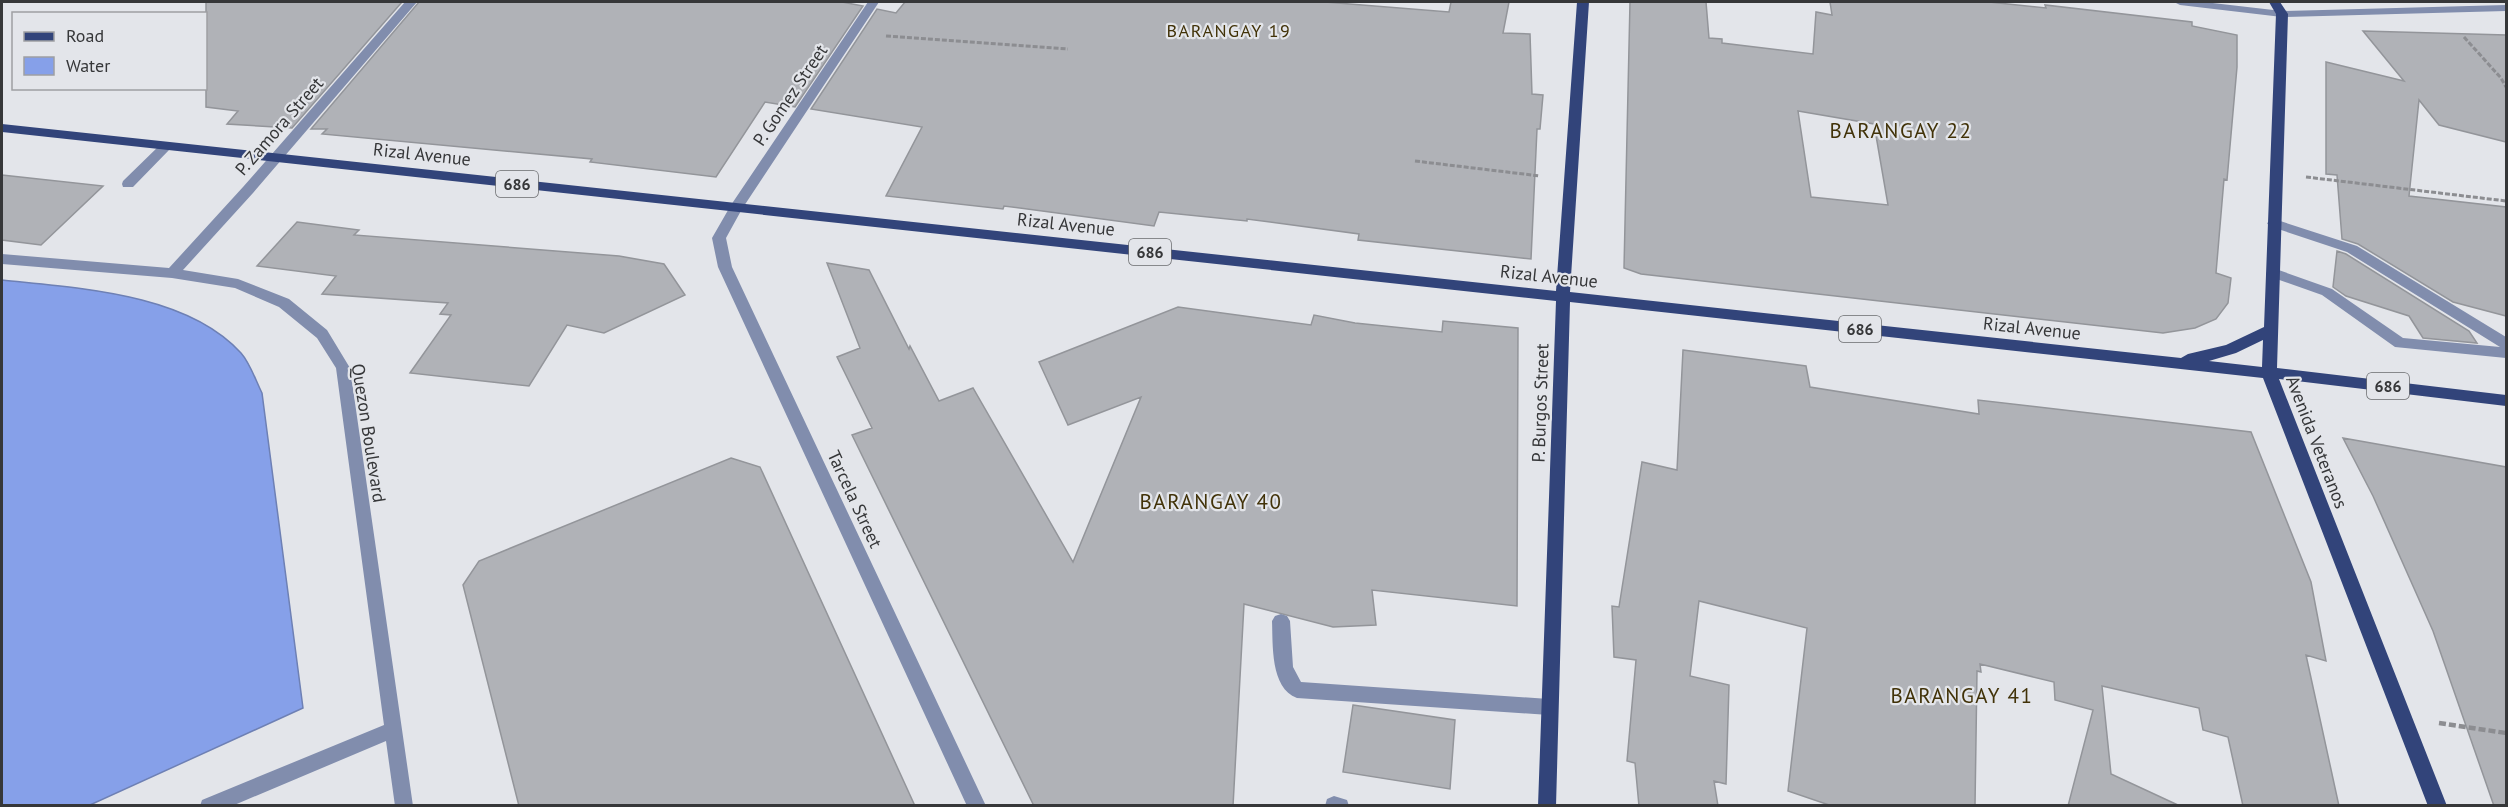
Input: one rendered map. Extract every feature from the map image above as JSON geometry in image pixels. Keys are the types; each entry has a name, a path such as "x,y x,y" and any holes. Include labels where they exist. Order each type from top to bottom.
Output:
{"main road":[{"name":"P. Burgos Street","path":"1547,806 1563,297 1583,2"},
{"path":"2275,2 2282,14"},
{"name":"Avenida Veteranos","path":"2282,14 2269,373 2438,806"},
{"name":"Rizal Avenue","path":"2,128 2269,373"},
{"path":"2158,362 2222,354 2271,329"},
{"name":"686","path":"2269,373 2506,400"}],"street":[{"name":"P. Zamora Street","path":"172,273 276,158 411,2"},
{"name":"P. Gomez Street","path":"736,208 873,2"},
{"path":"2180,2 2282,14 2506,8"},
{"path":"128,184 166,146"},
{"name":"Tarcela Street","path":"736,208 719,238 725,267 977,806"},
{"path":"2274,223 2352,249 2506,344"},
{"name":"Quezon Boulevard","path":"2,259 172,273 238,284 284,303 322,334 343,368 404,806"},
{"path":"2272,273 2327,292 2400,343 2506,353"},
{"path":"1281,621 1283,664 1290,684 1297,690 1549,707"},
{"path":"209,806 392,730"}],"path":[{"path":"2436,9 2493,69 2506,87"},
{"path":"852,34 1068,49"},
{"path":"1415,161 1571,179"},
{"path":"2276,170 2281,173 2324,181 2506,201"},
{"path":"2403,717 2506,733"}],"water":[{"path":"2,280 64,286 130,297 192,317 218,333 241,353 262,393 303,708 90,805 2,805"}],"building":[{"path":"206,2 402,2 292,128 227,124 238,111 206,107"},
{"path":"419,2 842,2 863,6 795,107 765,102 716,177 590,162 592,159 322,134 327,129 311,129"},
{"path":"905,2 1325,2 1449,12 1451,2 1509,2 1503,33 1530,34 1532,94 1543,95 1540,129 1537,129 1531,259 1358,240 1359,234 1247,219 1247,221 1159,212 1154,226 1004,206 1003,209 886,196 922,127 811,109 877,9 896,13"},
{"path":"1630,2 1706,2 1709,38 1722,39 1722,43 1813,54 1816,12 1832,15 1830,2 1989,2 2046,8 2045,5 2192,22 2192,26 2237,35 2237,67 2216,273 2231,278 2228,303 2216,319 2195,328 2163,333 1641,274 1624,268","holes":["1798,111 1874,124 1888,205 1811,197"]},
{"path":"2363,31 2506,35 2506,142 2439,125 2419,100 2409,196 2506,207 2506,316 2453,302 2358,244 2342,239 2337,175 2326,174 2326,62 2404,81"},
{"path":"2,175 103,186 41,245 2,240"},
{"path":"297,222 359,230 354,235 619,256 664,264 685,295 604,333 567,325 529,386 410,373 451,315 440,314 448,303 322,294 336,276 257,266"},
{"path":"2337,251 2346,254 2469,331 2477,343 2423,338 2409,316 2346,296 2333,287"},
{"path":"827,263 869,270 909,349 910,346 939,401 973,388 1073,562 1141,397 1068,425 1039,362 1178,307 1311,325 1314,315 1355,323 1442,332 1443,321 1518,328 1517,606 1372,590 1376,625 1333,627 1244,604 1233,806 1034,806 852,435 872,428 837,357 860,348"},
{"path":"1683,350 1806,366 1810,387 1979,414 1978,400 2251,432 2311,582 2326,661 2306,655 2339,806 2243,806 2228,737 2203,730 2199,708 2102,686 2111,774 2180,806 2068,806 2093,710 2055,700 2054,682 1980,664 1981,672 1977,671 1975,806 1832,806 1788,791 1807,628 1699,601 1690,676 1729,685 1726,784 1714,781 1718,806 1639,806 1635,763 1627,761 1636,660 1614,657 1612,606 1619,607 1642,462 1677,470"},
{"path":"2343,438 2506,467 2506,806 2494,806 2433,631 2373,496"},
{"path":"731,458 760,467 915,806 519,806 463,585 479,561"},
{"path":"1353,705 1455,720 1450,789 1343,772"}],"district":[{"name":"BARANGAY 19","path":"1229,30"},
{"name":"BARANGAY 22","path":"1901,130"},
{"name":"BARANGAY 40","path":"1211,501"},
{"name":"BARANGAY 41","path":"1962,695"}]}
